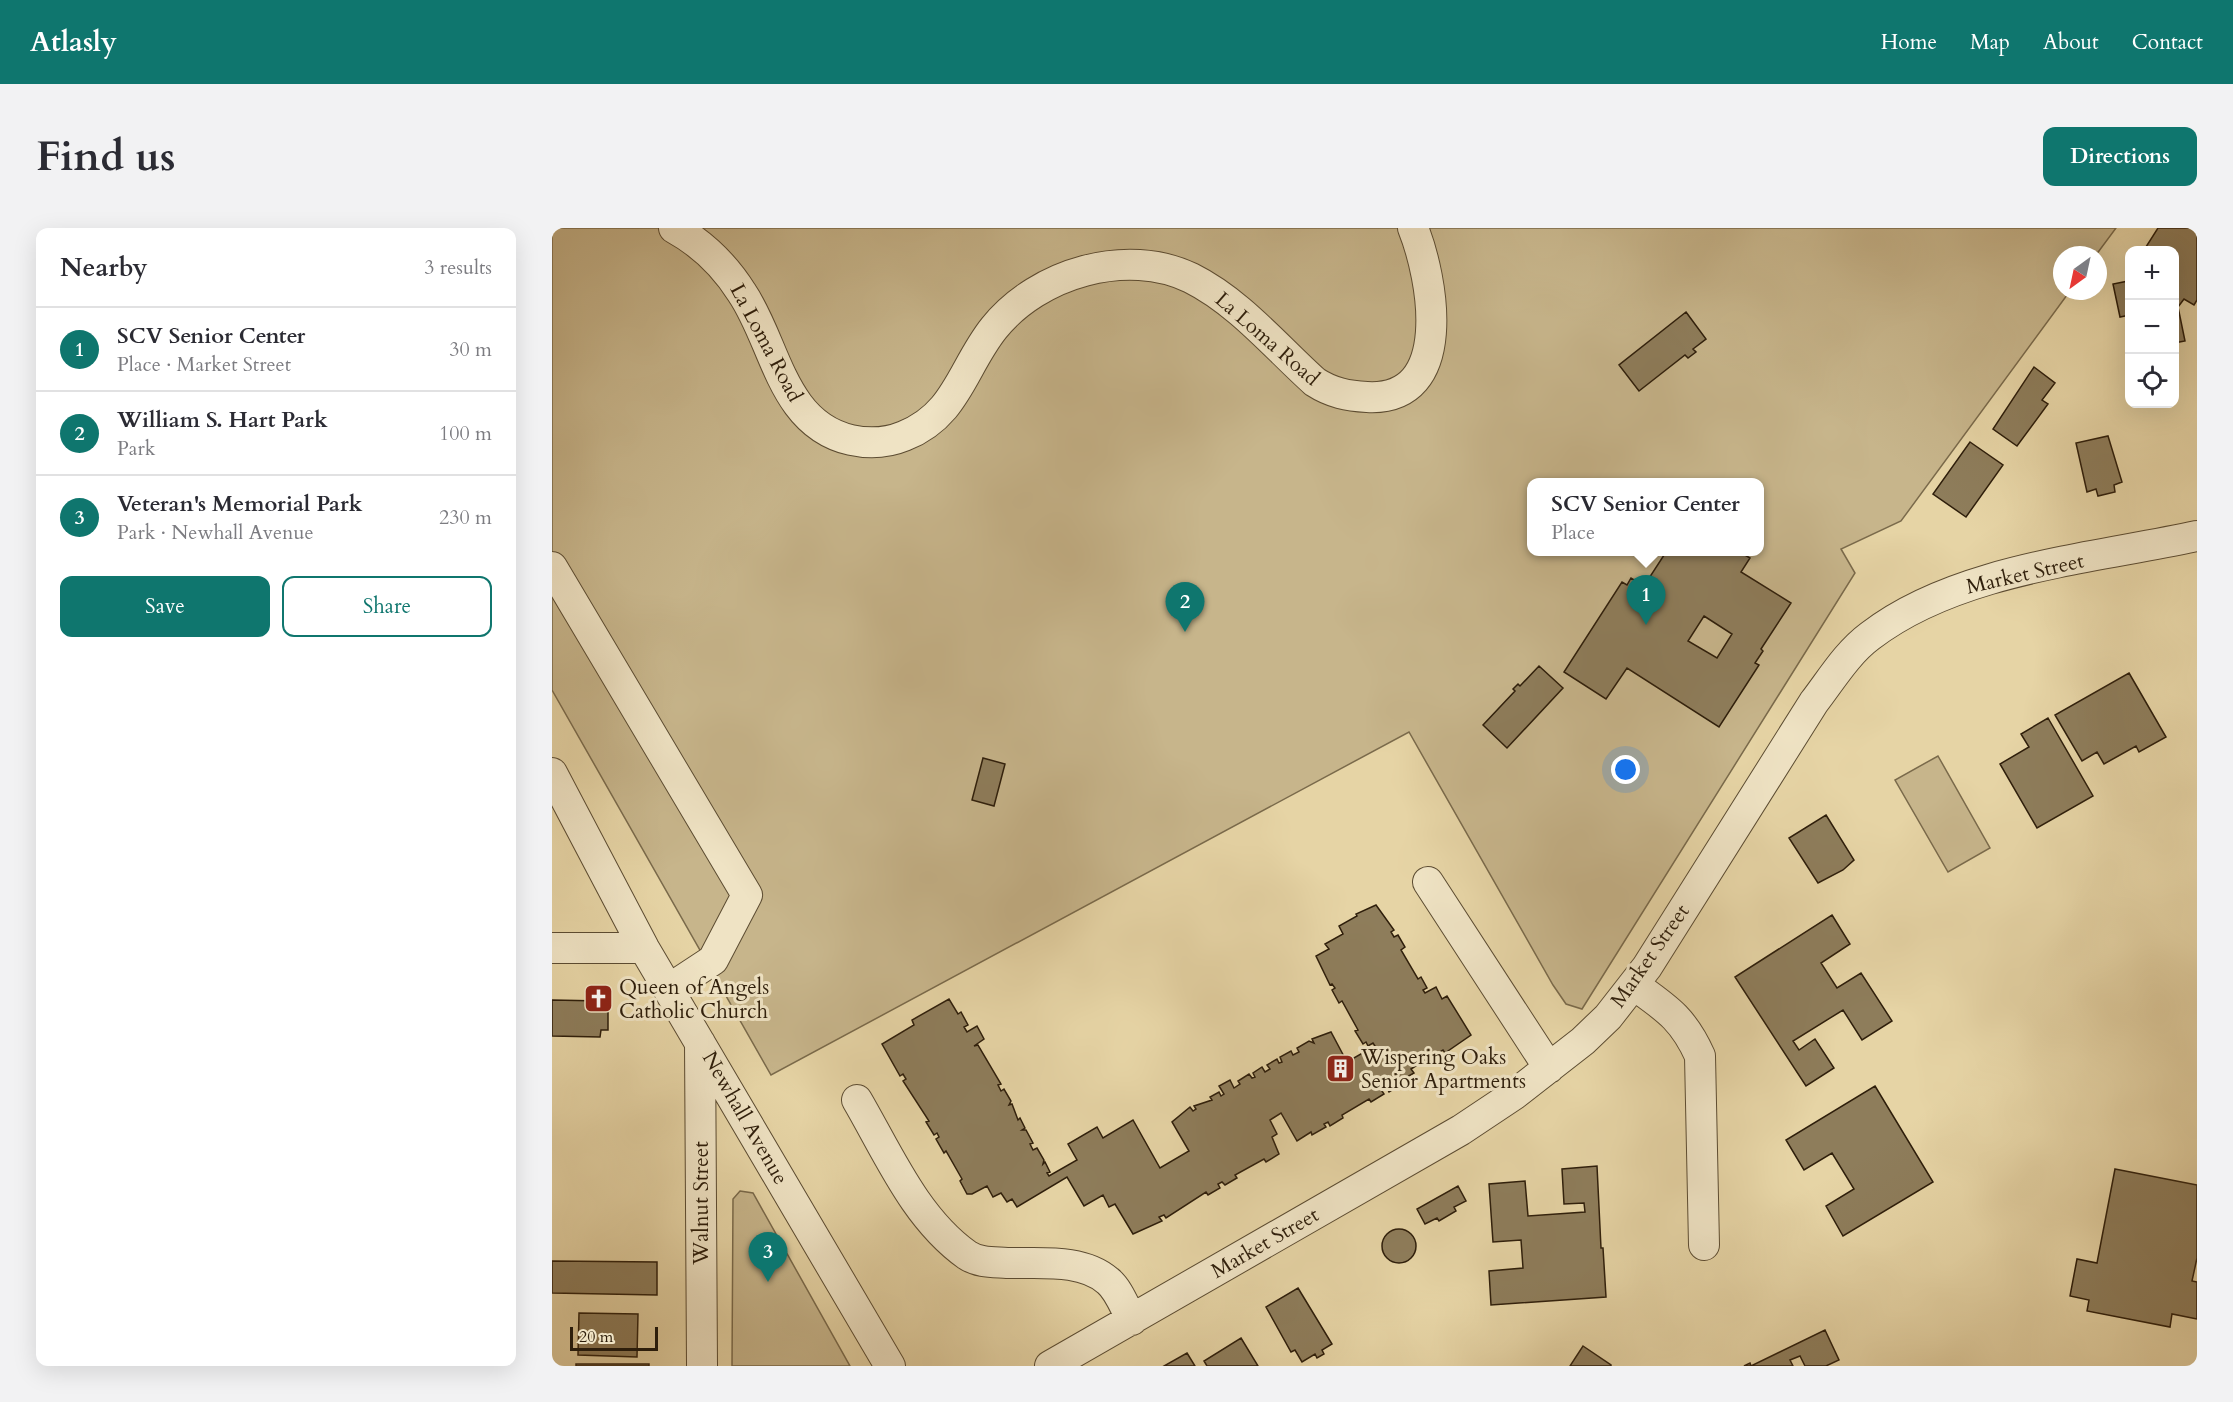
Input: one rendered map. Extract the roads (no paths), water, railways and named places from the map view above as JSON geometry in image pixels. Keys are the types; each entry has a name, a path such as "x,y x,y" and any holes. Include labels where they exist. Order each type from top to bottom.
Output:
{"street":[{"name":"La Loma Road","path":"674,228 719,261 743,294 763,332 785,386 800,408 828,431 849,440 870,443 893,441 929,424 944,410 982,344 1002,320 1031,296 1047,287 1104,265 1140,265 1167,270 1192,279 1229,301 1307,375 1329,391 1376,397 1395,393 1413,379 1429,357 1432,313 1424,256 1413,228"},
{"name":"Market Street","path":"1050,1366 1461,1130 1549,1068 1600,1025 1634,985 1814,702 1838,670 1867,638 1929,600 1989,578 2197,536"},
{"path":"552,567 747,895 713,960 669,989"},
{"name":"Newhall Avenue","path":"552,773 644,948 890,1366"},
{"path":"1428,882 1549,1068"},
{"path":"552,948 644,948"},
{"path":"1634,985 1672,1012 1689,1032 1700,1056 1704,1245"},
{"name":"Walnut Street","path":"700,1040 702,1366"},
{"path":"857,1100 918,1205 968,1256 985,1262 1068,1265 1085,1269 1110,1282 1131,1320"}],"place":[{"name":"SCV Senior Center","path":"1646,625"},
{"name":"William S. Hart Park","path":"1185,632"},
{"name":"Queen of Angels Catholic Church","path":"598,999"},
{"name":"Wispering Oaks Senior Apartments","path":"1340,1069"},
{"name":"Veteran's Memorial Park","path":"768,1282"}]}
